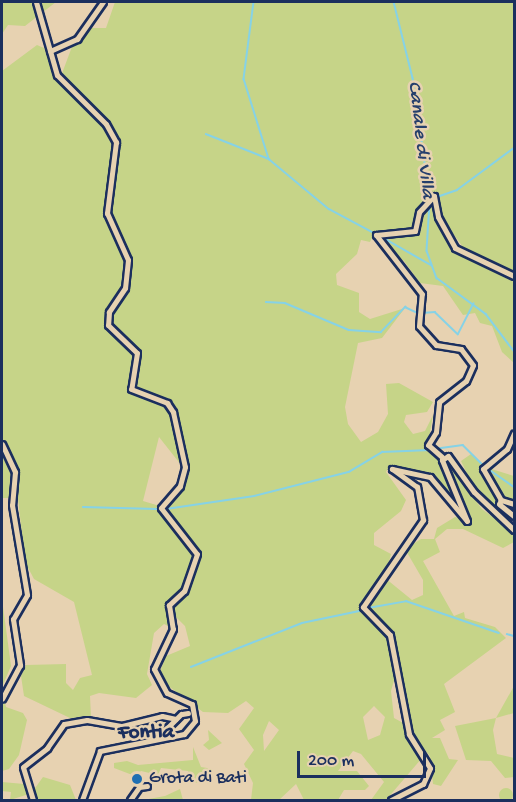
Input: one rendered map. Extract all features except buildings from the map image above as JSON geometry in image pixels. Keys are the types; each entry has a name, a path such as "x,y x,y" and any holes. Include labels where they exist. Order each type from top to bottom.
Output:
{"street":[{"path":"36,2 50,51 63,85 106,124 116,142 107,213 128,260 125,288 109,312 108,325 137,353 131,389 167,403 173,412 185,466 180,486 161,508 197,554 184,591 169,605 173,629 154,675 167,693 192,704 188,714 189,731 169,738 99,752 82,801"},
{"path":"50,51 77,39 103,2"},
{"path":"391,801 423,784 430,768 410,734 390,635 363,603 423,520 417,487 392,469 430,477 460,520 468,519 442,457 428,445 436,432 439,402 474,368 461,349 429,339 419,327 424,300 417,284 377,235 415,231 430,198 455,248 514,276"},
{"path":"514,433 507,449 483,469 501,500 500,505 514,516"},
{"path":"2,444 15,472 12,505 27,595 13,619 20,665 2,699"},
{"path":"442,457 451,458 474,492 514,530"},
{"path":"501,500 514,504"},
{"path":"33,801 23,767 74,720 110,724 176,719 188,714"},
{"path":"169,738 157,738 176,719"},
{"path":"130,801 139,787 147,786"}],"green space":[{"path":"2,2 56,2 25,26 8,25 2,34"},
{"path":"115,2 514,2 514,274 468,254 441,217 439,196 433,194 409,232 375,231 370,242 361,240 357,254 336,274 337,285 359,293 359,312 370,319 405,308 382,338 358,343 345,407 348,424 361,442 378,432 388,414 386,384 399,383 433,402 427,412 406,415 404,422 413,434 425,431 433,415 427,450 439,456 450,476 461,516 434,477 390,465 386,472 406,500 401,511 374,533 374,545 391,554 385,578 412,600 423,595 423,580 405,549 421,539 434,539 437,528 455,517 470,520 446,460 482,509 514,533 514,542 503,548 463,529 447,529 435,539 440,552 423,561 454,616 464,612 465,618 495,627 506,638 444,684 455,712 440,720 445,730 432,738 440,738 449,759 458,760 441,786 433,784 430,756 410,733 399,663 391,691 394,718 405,724 422,758 386,800 371,800 384,782 361,754 353,751 338,771 357,771 369,786 365,790 344,790 338,800 304,800 296,784 279,800 251,800 253,783 244,764 254,750 239,729 254,708 246,701 228,713 203,712 163,682 159,674 166,656 190,646 185,626 174,615 170,627 164,624 154,633 147,674 152,685 136,698 99,693 90,696 91,717 70,718 24,696 21,676 26,665 66,664 66,683 73,690 80,678 92,675 74,602 34,579 25,562 18,498 2,498 2,71 37,45 44,48 54,76 61,76 73,44 92,28 106,28","holes":["159,437 189,475 163,507 143,501","374,706 385,717 380,735 368,740 363,717","269,721 279,730 264,751 263,735"]},
{"path":"434,199 435,219 454,249 514,278 514,363 502,352 492,326 480,323 475,313 463,315 443,286 420,283 404,261 390,252 388,243 382,245 380,235 414,234 420,213"},
{"path":"471,454 485,467 514,476 514,502 501,497 497,503 514,525 474,488 461,461"},
{"path":"2,599 11,666 2,687"},
{"path":"514,686 514,713 496,718"},
{"path":"2,690 6,707 23,713 27,720 19,755 9,769 2,771"},
{"path":"496,718 493,730 497,754 514,758 514,777 505,778 491,761 466,760 455,726"},
{"path":"208,730 222,743 209,750 203,745 209,740"},
{"path":"193,747 201,767 213,769 202,782 193,783 188,771 161,768 158,775 141,771 135,776 114,768 114,763 127,761 138,765 193,760"},
{"path":"43,777 70,785 76,800 36,800 33,791"},
{"path":"2,782 24,784 29,794 10,800 11,792 2,791"},
{"path":"506,788 511,790 513,795 511,800 506,802 501,800 499,795 501,790"},
{"path":"180,789 183,800 143,800 165,796"}],"waterway":[{"path":"254,2 244,79 269,159 329,209 376,234"},
{"name":"Canale di Villa","path":"394,2 413,78 430,198"},
{"name":"Canale di Villa","path":"206,134 269,159"},
{"path":"437,197 457,190 514,148"},
{"name":"Canale di Villa","path":"430,203 427,251 437,278 486,314 514,351"},
{"path":"380,236 431,265"},
{"path":"266,302 285,303 349,330 381,332 405,307 418,313"},
{"path":"422,313 435,312 458,334 473,304"},
{"path":"434,449 463,445 483,465"},
{"path":"166,509 254,496 349,472 382,452 430,450"},
{"path":"487,468 514,487"},
{"path":"83,507 157,509"},
{"path":"368,608 406,601 499,633"},
{"path":"191,667 302,623 364,610"},
{"path":"507,634 514,636"}],"place":[{"name":"Grota di Bati","path":"137,779"}],"district":[{"name":"Fontia","path":"146,734"}]}
